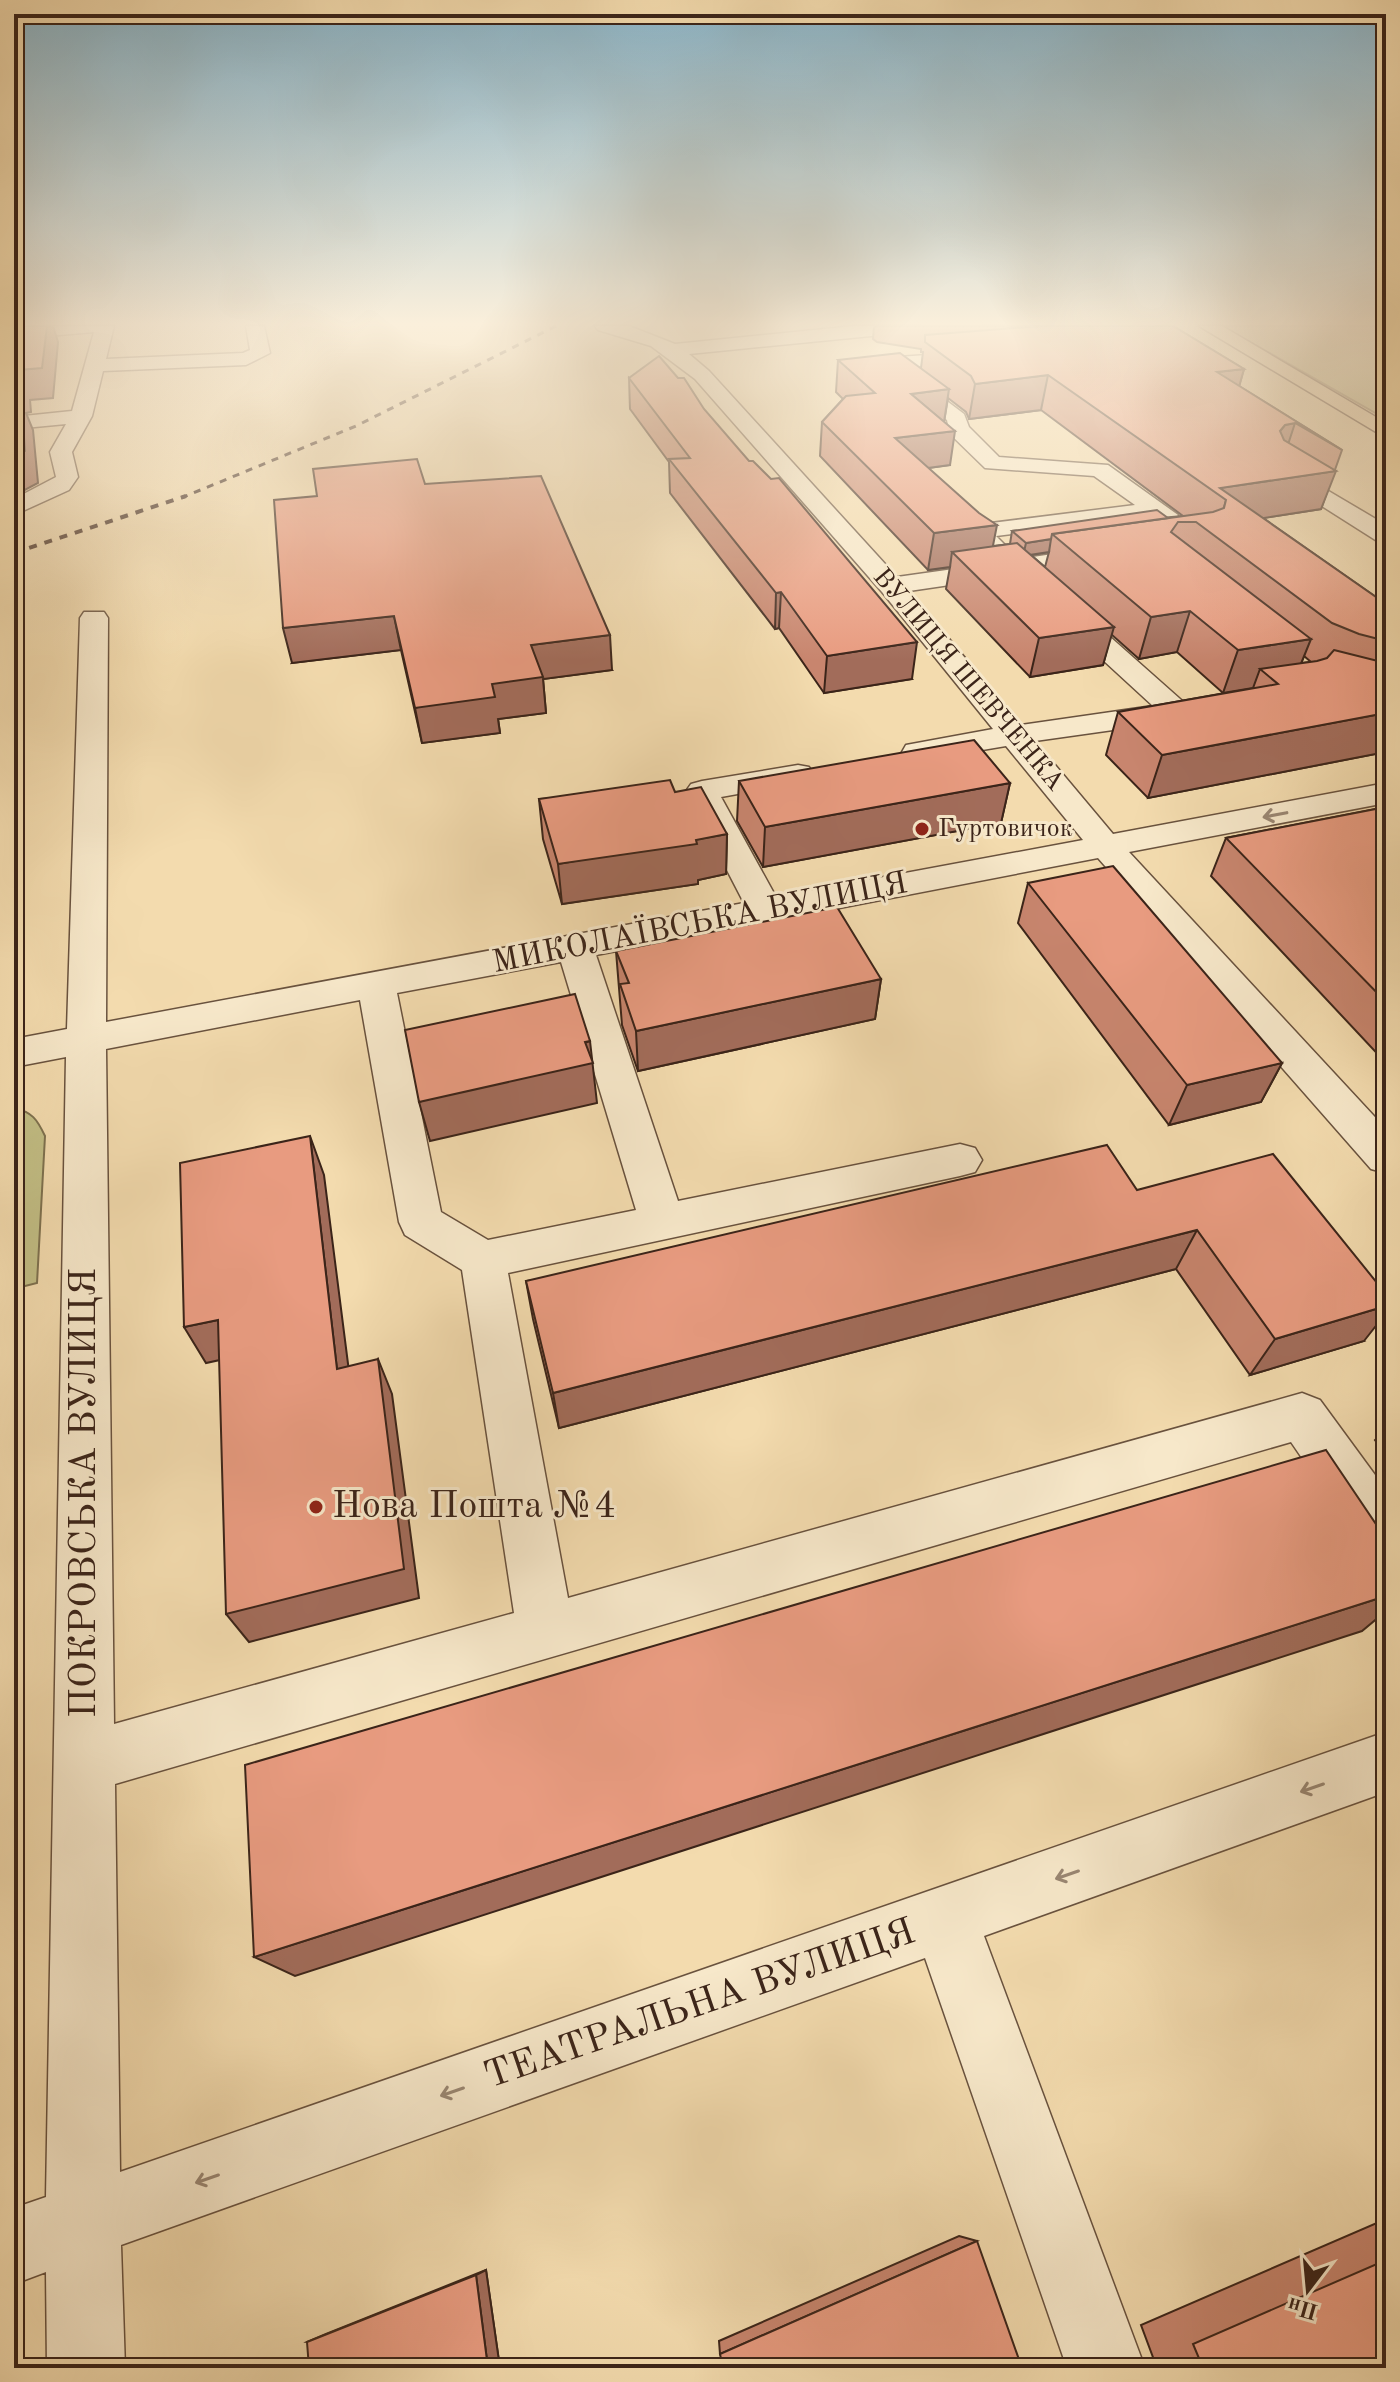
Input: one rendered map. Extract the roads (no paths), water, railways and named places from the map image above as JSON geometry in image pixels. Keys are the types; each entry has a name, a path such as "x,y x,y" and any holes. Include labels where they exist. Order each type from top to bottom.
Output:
{"street":[{"path":"14,508 61,485 67,477 61,452 69,437"},
{"name":"ВУЛИЦЯ ШЕВЧЕНКА","path":"758,437 891,586 1107,848 1386,1157"},
{"path":"966,437 993,463 1100,470 1189,533"},
{"path":"1281,470 1386,536"},
{"path":"1157,509 976,531 1177,712"},
{"path":"891,586 1124,552"},
{"name":"ПОКРОВСЬКА ВУЛИЦЯ","path":"86,2368 83,2223 86,1039 94,618"},
{"path":"889,757 1207,707"},
{"path":"766,912 702,791 827,768"},
{"name":"МИКОЛАЇВСЬКА ВУЛИЦЯ","path":"14,1053 1107,848 1371,804"},
{"path":"575,948 662,1222"},
{"path":"376,985 421,1222 483,1260 960,1160"},
{"path":"483,1260 546,1632"},
{"path":"84,1763 1302,1416 1386,1535"},
{"name":"ТЕАТРАЛЬНА ВУЛИЦЯ","path":"14,2246 1386,1762"},
{"path":"944,1918 1106,2368"}],"railway":[{"path":"185,496 329,437"},
{"path":"14,553 185,496"},
{"path":"181,498 185,496"}],"place":[{"name":"Гуртовичок","path":"922,829"},
{"name":"Нова Пошта №4","path":"316,1507"}]}
